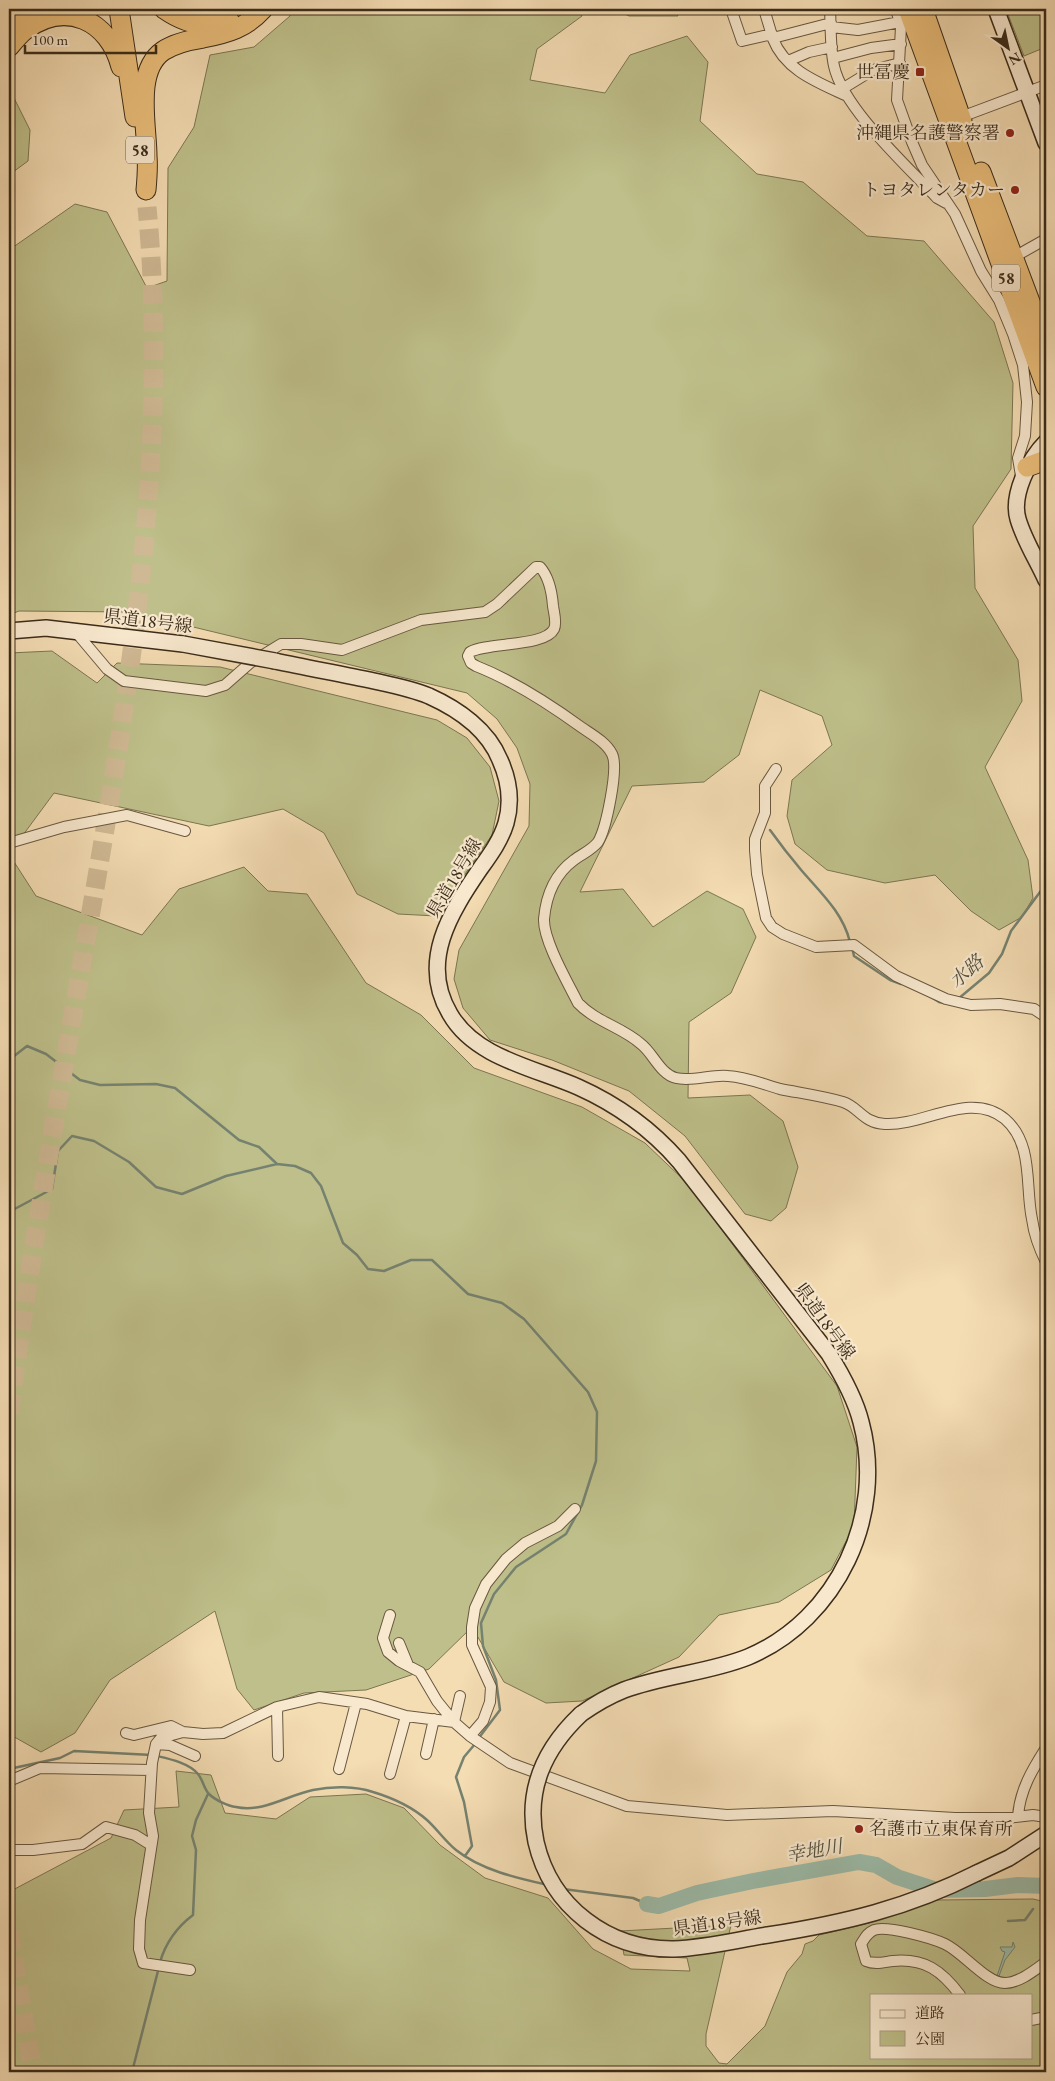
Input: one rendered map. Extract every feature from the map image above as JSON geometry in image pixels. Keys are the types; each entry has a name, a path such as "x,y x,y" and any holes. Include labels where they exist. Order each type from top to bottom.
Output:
{"highway":[{"path":"9,30 30,9"},
{"name":"58","path":"120,9 147,198 144,99 146,80 151,65 163,51 178,44 237,30 247,24 263,9"},
{"path":"164,9 184,20 210,25 227,21 247,9"},
{"name":"58","path":"923,9 961,117 1046,344"},
{"path":"9,47 23,31 47,17 64,14 85,19 95,24 117,52 124,81 134,109"},
{"name":"58","path":"904,15 1046,386"},
{"path":"1024,473 1046,460"}],"main road":[{"path":"996,9 1046,143"},
{"path":"1046,442 1037,451 1024,473 1017,506 1017,517 1046,580"},
{"name":"県道18号線","path":"9,631 46,628 183,644 380,682 427,695 459,714 486,737 498,756 508,781 509,808 506,824 493,852 444,930 437,955 436,968 443,1001 450,1016 460,1028 479,1044 505,1058 580,1088 630,1117 660,1141 679,1161 823,1345 846,1385 858,1412 864,1436 868,1466 868,1484 862,1524 850,1556 815,1610 798,1627 774,1643 748,1656 712,1668 625,1690 606,1698 581,1714 555,1741 540,1771 533,1803 534,1834 539,1853 545,1870 560,1896 580,1917 616,1938 648,1946 682,1948 812,1928 889,1910 922,1898 1008,1858 1046,1834"}],"street":[{"path":"732,9 742,41 831,25 858,30 904,15"},
{"path":"764,9 773,36 788,61 807,78 844,92"},
{"path":"830,9 834,67 844,92 899,159 937,198 949,205"},
{"path":"896,9 904,15"},
{"path":"904,15 897,100 922,165 949,205 981,271 999,300 1013,334 1023,365 1027,402 1025,436 1018,458 1024,473"},
{"path":"833,58 871,48 901,44"},
{"path":"788,61 810,52 832,47"},
{"path":"844,92 873,70 900,63"},
{"path":"961,117 1046,85"},
{"path":"899,159 914,148"},
{"path":"1014,257 1046,239"},
{"path":"75,631 107,669 124,682 206,691 225,685 250,663 281,644 301,644 342,650 421,620 484,612 497,604 536,567 540,567 548,580 552,599 555,627 553,631 544,637 522,643 481,647 470,652 468,656 471,663 533,694 568,717 603,742 614,760 612,790 599,840 560,873 550,891 545,910 546,932 578,1003 597,1018 634,1037 650,1052 668,1074 676,1078 728,1076 754,1081 847,1103 864,1118 884,1124 921,1120 966,1108 990,1110 1006,1120 1022,1144 1026,1162 1031,1218 1046,1262"},
{"path":"776,769 765,786 765,813 755,839 757,874 766,918 772,927 783,934 816,947 854,945 896,976 946,999 971,1005 1000,1004 1034,1009 1046,1017"},
{"path":"9,843 64,827 127,815 185,831"},
{"path":"471,1737 483,1721 490,1702 491,1687 472,1644 472,1626 478,1600 486,1584 506,1559 525,1543 558,1526 575,1509"},
{"path":"390,1615 383,1638 388,1652 420,1672 437,1701 454,1722 471,1737 510,1763 627,1806 748,1816 833,1811 954,1818 1007,1818 1033,1815 1046,1817"},
{"path":"398,1643 408,1665"},
{"path":"454,1722 460,1696"},
{"path":"126,1733 134,1735 152,1733 171,1726 183,1732 223,1733 277,1707 319,1697 356,1703 406,1716 454,1722"},
{"path":"339,1769 356,1703"},
{"path":"277,1707 278,1756"},
{"path":"390,1774 406,1716"},
{"path":"426,1754 434,1718"},
{"path":"183,1732 161,1738 155,1746 149,1813 153,1836 140,1920 139,1948 144,1963 190,1970"},
{"path":"155,1746 170,1746 195,1756"},
{"path":"1018,1816 1019,1802 1030,1774 1046,1748"},
{"path":"9,1781 40,1768 152,1766"},
{"path":"9,1850 33,1850 82,1844 106,1826 135,1835 151,1845"},
{"path":"959,1994 947,1978 933,1968 918,1962 897,1961 872,1964 866,1960 863,1954 861,1944 866,1934 875,1929 886,1929 908,1933 945,1944 974,1964 986,1977 1006,1983 1018,1980 1046,1962"},
{"path":"1032,2020 1046,2017"}],"green space":[{"path":"291,9 579,9 582,16 537,49 530,80 605,93 630,55 687,36 708,62 700,121 757,174 803,182 867,236 924,241 994,322 1013,383 1011,469 973,526 975,588 1018,660 1022,701 985,767 1028,860 1033,898 1022,917 999,930 971,911 935,875 885,883 827,870 795,844 787,816 792,780 832,745 822,716 760,690 739,755 704,782 632,786 580,892 623,889 653,927 707,891 743,909 756,937 731,993 689,1022 688,1098 750,1095 783,1121 798,1167 786,1208 771,1221 745,1214 685,1136 629,1091 552,1060 490,1040 463,1008 454,979 459,950 529,826 530,784 517,748 497,719 467,693 131,612 19,611 9,615 9,250 75,204 107,212 147,288 167,281 168,168 194,127 210,55 254,47 290,16"},
{"path":"615,9 673,9 678,16 629,16"},
{"path":"1006,9 1038,9 1046,20 1046,47 1024,56"},
{"path":"9,88 30,130 28,161 9,175"},
{"path":"52,651 97,683 117,663 220,667 437,720 467,738 490,767 499,801 492,835 436,916 398,914 357,894 324,833 283,809 209,826 54,793 9,854 9,653"},
{"path":"9,854 36,896 142,935 179,889 244,867 268,891 307,894 366,983 421,1015 474,1068 582,1107 645,1143 688,1184 837,1386 857,1447 854,1526 831,1570 779,1602 719,1615 679,1657 582,1701 546,1703 504,1682 472,1627 429,1669 366,1690 304,1693 254,1710 237,1689 215,1611 110,1680 75,1733 41,1752 9,1734"},
{"path":"176,1771 211,1775 225,1813 276,1819 310,1797 366,1794 404,1808 440,1845 485,1878 548,1898 593,1949 631,1969 690,1971 687,1958 624,1955 620,1931 731,1925 706,2034 706,2046 719,2063 727,2064 765,2026 787,1972 802,1954 805,1944 813,1941 819,1935 869,1923 937,1900 1033,1899 1046,1902 1046,2072 9,2072 9,1892 111,1838 124,1810 179,1807"}],"shaded area":[{"path":"1013,1942 1015,1947 1005,1960 999,1976 997,1976 1005,1952 1000,1947 1012,1947"}],"waterway":[{"name":"水路","path":"958,999 989,973 1002,954 1011,931 1043,888 1046,871 1042,787 1046,771"},
{"name":"水路","path":"770,830 837,913 850,942"},
{"name":"水路","path":"852,947 854,956 890,980 901,984"},
{"name":"水路","path":"931,997 944,1003"},
{"path":"9,1060 27,1046 46,1054 80,1080 100,1085 156,1084 175,1088 239,1140 259,1147 277,1164 295,1166 311,1173 321,1186 343,1243 357,1255 368,1269 384,1271 411,1260 432,1260 468,1294 502,1303 524,1319 588,1392 597,1412 596,1461 582,1505 566,1534 516,1567 494,1594 481,1623 483,1646 496,1680 500,1710 478,1739"},
{"path":"9,1212 52,1189 58,1151 72,1136 94,1141 129,1162 156,1187 182,1194 226,1176 277,1164"},
{"path":"465,1856 472,1846 464,1802 456,1777 464,1757 475,1744"},
{"path":"9,1769 60,1758 74,1751 152,1755"},
{"path":"157,1756 190,1767 198,1774 207,1792 222,1802 236,1807 256,1808 266,1806 304,1792 328,1788 343,1787 380,1794 402,1803 421,1815 456,1850 477,1863 512,1876 548,1885"},
{"path":"160,1962 165,1948 173,1935 193,1915 196,1850 192,1836 196,1820 208,1794"},
{"name":"幸地川","path":"647,1904 659,1906 697,1893 859,1862 876,1865 897,1877 937,1890 985,1889 1018,1885 1046,1886"},
{"path":"563,1889 633,1898 647,1904"},
{"path":"1008,1921 1025,1920 1033,1909"},
{"path":"132,2072 159,1967"}],"tunnel":[{"path":"9,1413 60,1088 122,723 134,638 150,466 153,379 153,293 147,207"},
{"path":"9,1931 33,2072"}],"place":[{"name":"世冨慶","path":"920,72"},
{"name":"沖縄県名護警察署","path":"1010,133"},
{"name":"トヨタレンタカー","path":"1015,190"},
{"name":"名護市立東保育所","path":"859,1829"}]}
